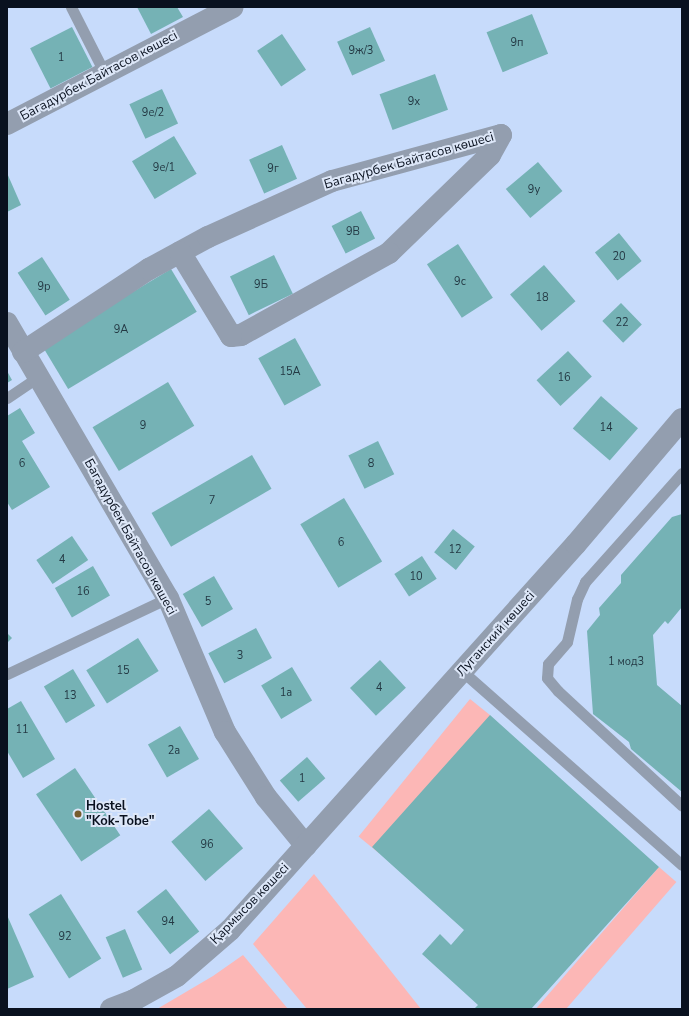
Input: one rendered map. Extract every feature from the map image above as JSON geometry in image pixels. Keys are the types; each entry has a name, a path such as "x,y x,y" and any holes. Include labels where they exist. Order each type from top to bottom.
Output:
{"street":[{"name":"Багадурбек Байтасов көшесі","path":"7,124 104,72 233,7"},
{"name":"Багадурбек Байтасов көшесі","path":"23,352 149,269 208,236 332,181 501,135 490,155 389,253 241,335 231,336 180,252"},
{"name":"Багадурбек Байтасов көшесі","path":"7,323 168,598 225,732 266,797 306,846"},
{"name":"Луганский көшесі","path":"306,846 576,544 682,419"},
{"name":"Қармысов көшесі","path":"111,1009 134,1000 177,976 230,930 306,846"}],"lane":[{"path":"71,7 104,72"},
{"path":"7,398 38,376"},
{"path":"682,473 585,582 577,599 567,642 548,664 547,678 558,691 682,806"},
{"path":"7,674 168,598"},
{"path":"462,671 682,864"}],"shaded area":[{"path":"470,699 490,715 379,853 359,837"},
{"path":"659,867 676,882 566,1009 536,1009"},
{"path":"314,874 421,1009 307,1009 253,944"},
{"path":"243,955 288,1009 157,1009 213,976"}],"building":[{"path":"137,7 177,7 183,17 151,34"},
{"path":"532,14 548,54 503,72 487,32"},
{"path":"72,27 92,67 51,88 30,48"},
{"path":"370,27 385,61 352,75 337,42"},
{"path":"282,34 306,70 281,86 257,51"},
{"path":"435,74 448,110 393,130 380,94"},
{"path":"162,89 178,123 145,139 129,104"},
{"path":"174,136 197,174 155,199 132,161"},
{"path":"282,145 297,179 264,193 249,160"},
{"path":"538,162 562,191 530,218 506,189"},
{"path":"7,173 21,205 7,212"},
{"path":"361,211 375,239 346,254 332,226"},
{"path":"619,233 642,261 618,280 595,253"},
{"path":"458,244 493,298 462,318 427,264"},
{"path":"274,255 293,294 249,315 230,276"},
{"path":"42,257 70,300 45,316 18,273"},
{"path":"544,265 575,301 542,331 510,295"},
{"path":"171,269 197,312 68,389 42,346"},
{"path":"621,303 642,325 623,343 602,321"},
{"path":"295,338 321,385 284,406 258,358"},
{"path":"568,351 592,377 560,406 537,380"},
{"path":"7,371 12,380 7,383"},
{"path":"168,382 194,426 119,471 93,427"},
{"path":"601,396 638,428 610,461 573,428"},
{"path":"20,408 35,433 22,441 50,487 12,510 7,502 7,416"},
{"path":"378,441 394,474 365,489 348,455"},
{"path":"252,455 272,489 171,547 152,513"},
{"path":"344,498 382,561 338,588 300,524"},
{"path":"682,514 682,607 668,624 665,621 653,635 657,685 682,706 682,792 631,749 629,742 593,714 587,631 600,615 599,608 621,583 621,575 672,517"},
{"path":"453,529 475,547 456,570 434,552"},
{"path":"72,536 88,560 53,584 36,560"},
{"path":"422,556 437,579 409,597 394,574"},
{"path":"93,566 110,595 72,617 55,588"},
{"path":"214,576 233,609 202,627 183,594"},
{"path":"256,628 272,658 224,683 208,653"},
{"path":"7,633 12,638 7,643"},
{"path":"138,638 159,671 107,703 86,670"},
{"path":"380,660 406,688 376,716 350,688"},
{"path":"292,667 312,700 281,719 261,686"},
{"path":"73,669 95,706 66,723 44,687"},
{"path":"21,701 55,759 23,778 7,751 7,709"},
{"path":"490,715 659,867 531,1009 474,1009 478,1005 422,954 440,934 451,945 464,930 372,847"},
{"path":"180,726 199,759 167,777 148,744"},
{"path":"307,757 325,778 298,802 280,781"},
{"name":"Hostel \"Kok-Tobe\"","path":"75,768 120,835 81,861 36,794"},
{"path":"209,809 243,848 205,881 171,842"},
{"path":"166,889 199,932 170,954 137,912"},
{"path":"61,894 101,958 69,979 29,914"},
{"path":"7,915 34,977 7,989"},
{"path":"125,929 142,970 123,978 106,937"}],"place":[{"name":"Hostel \"Kok-Tobe\"","path":"78,814"}]}
